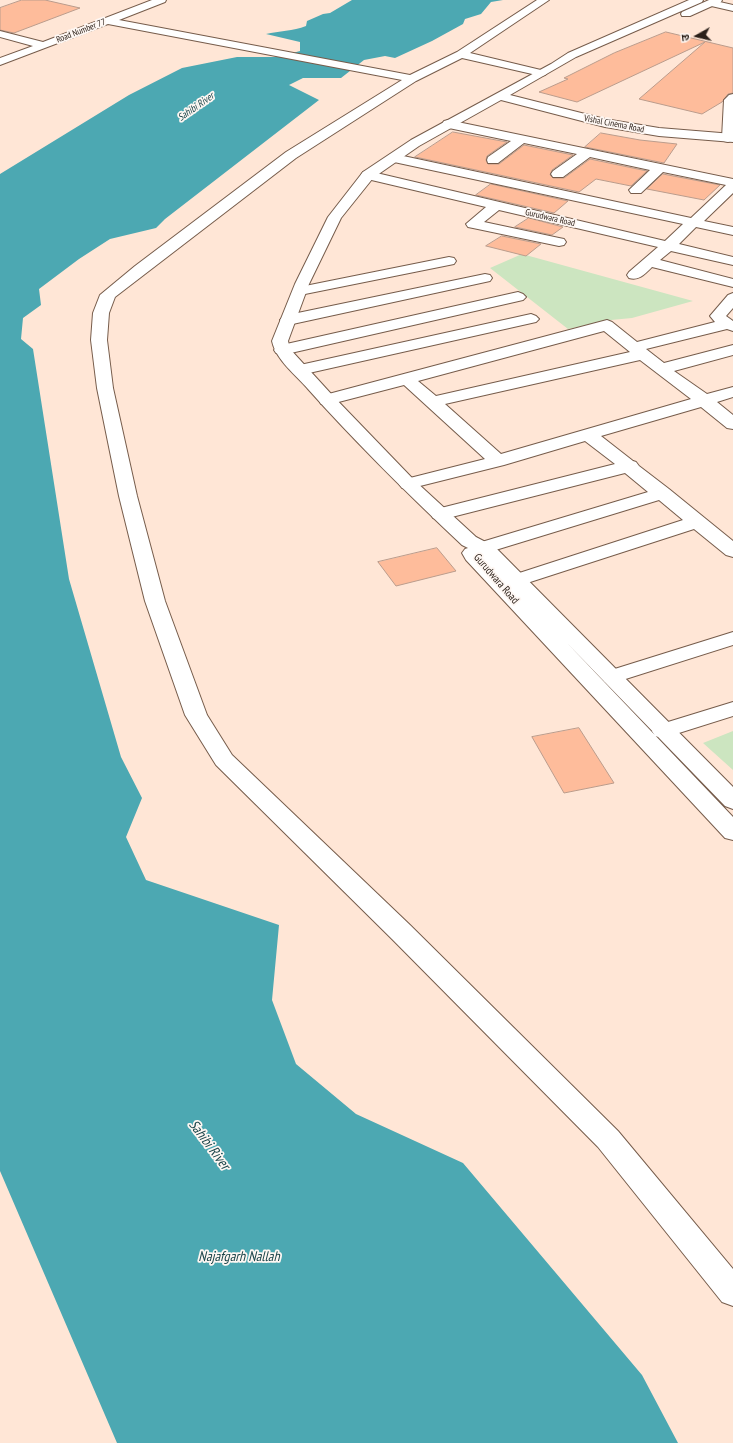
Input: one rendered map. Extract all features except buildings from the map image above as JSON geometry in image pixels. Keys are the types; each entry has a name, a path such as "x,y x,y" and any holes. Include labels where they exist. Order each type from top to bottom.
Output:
{"street":[{"name":"Road Number 77","path":"0,62 161,0"},
{"path":"544,0 461,54 412,79 291,155 140,269 108,295 101,313 99,340 105,388 128,496 155,601 196,715 224,760 401,932 608,1139 733,1292"},
{"path":"663,493 528,533 475,545 408,484 327,400 282,350 280,340 300,291 335,217 368,175 415,143 555,66 572,55 698,0"},
{"path":"555,66 584,58 714,2 733,8"},
{"path":"108,21 412,79"},
{"path":"0,34 44,45"},
{"path":"461,54 541,73"},
{"name":"Vishal Cinema Road","path":"502,95 605,123 658,132 730,134"},
{"path":"730,134 730,100 733,98"},
{"path":"448,124 733,184"},
{"path":"493,160 522,139"},
{"path":"558,174 587,153"},
{"path":"394,158 608,204 634,224 692,223 733,231"},
{"path":"636,190 660,168"},
{"name":"Gurudwara Road","path":"368,175 582,225 634,224 668,246 733,261"},
{"path":"634,275 668,246 733,184"},
{"path":"538,253 577,233 582,225 608,204"},
{"path":"497,205 473,224 559,242"},
{"path":"300,291 449,262"},
{"path":"649,262 733,283"},
{"path":"288,320 485,278"},
{"path":"282,350 518,297"},
{"path":"731,325 723,322 718,316 733,298"},
{"path":"300,370 531,319"},
{"path":"327,400 607,325 730,420"},
{"path":"433,402 731,325"},
{"path":"661,368 733,350"},
{"path":"406,378 498,461"},
{"path":"408,484 498,461 733,392"},
{"path":"589,435 630,466 697,522 725,535 733,551"},
{"path":"440,514 630,466"},
{"path":"517,580 697,522"},
{"name":"Gurudwara Road","path":"733,801 517,580 488,552 475,545 473,556 733,832"},
{"path":"613,677 733,638"},
{"path":"663,731 733,709"}],"green space":[{"path":"522,254 693,301 632,318 611,320 568,329 490,268"},
{"path":"733,731 733,770 703,743"}],"water":[{"name":"Najafgarh Nallah","path":"352,0 503,0 491,2 481,14 465,19 463,24 432,41 395,58 385,56 364,60 341,78 303,78 289,85 319,100 165,219 156,228 110,239 79,259 39,289 41,305 23,318 21,339 33,349 69,579 121,757 142,798 126,837 146,880 279,925 272,1000 296,1064 356,1114 463,1163 642,1375 678,1443 117,1443 0,1171 0,174 129,95 182,68 237,57 278,57 300,51 300,42 266,34 306,26 307,21 323,14 330,13"}],"water label":[{"name":"Sahibi River","path":"196,107"},
{"name":"Sahibi River","path":"209,1145"}]}
